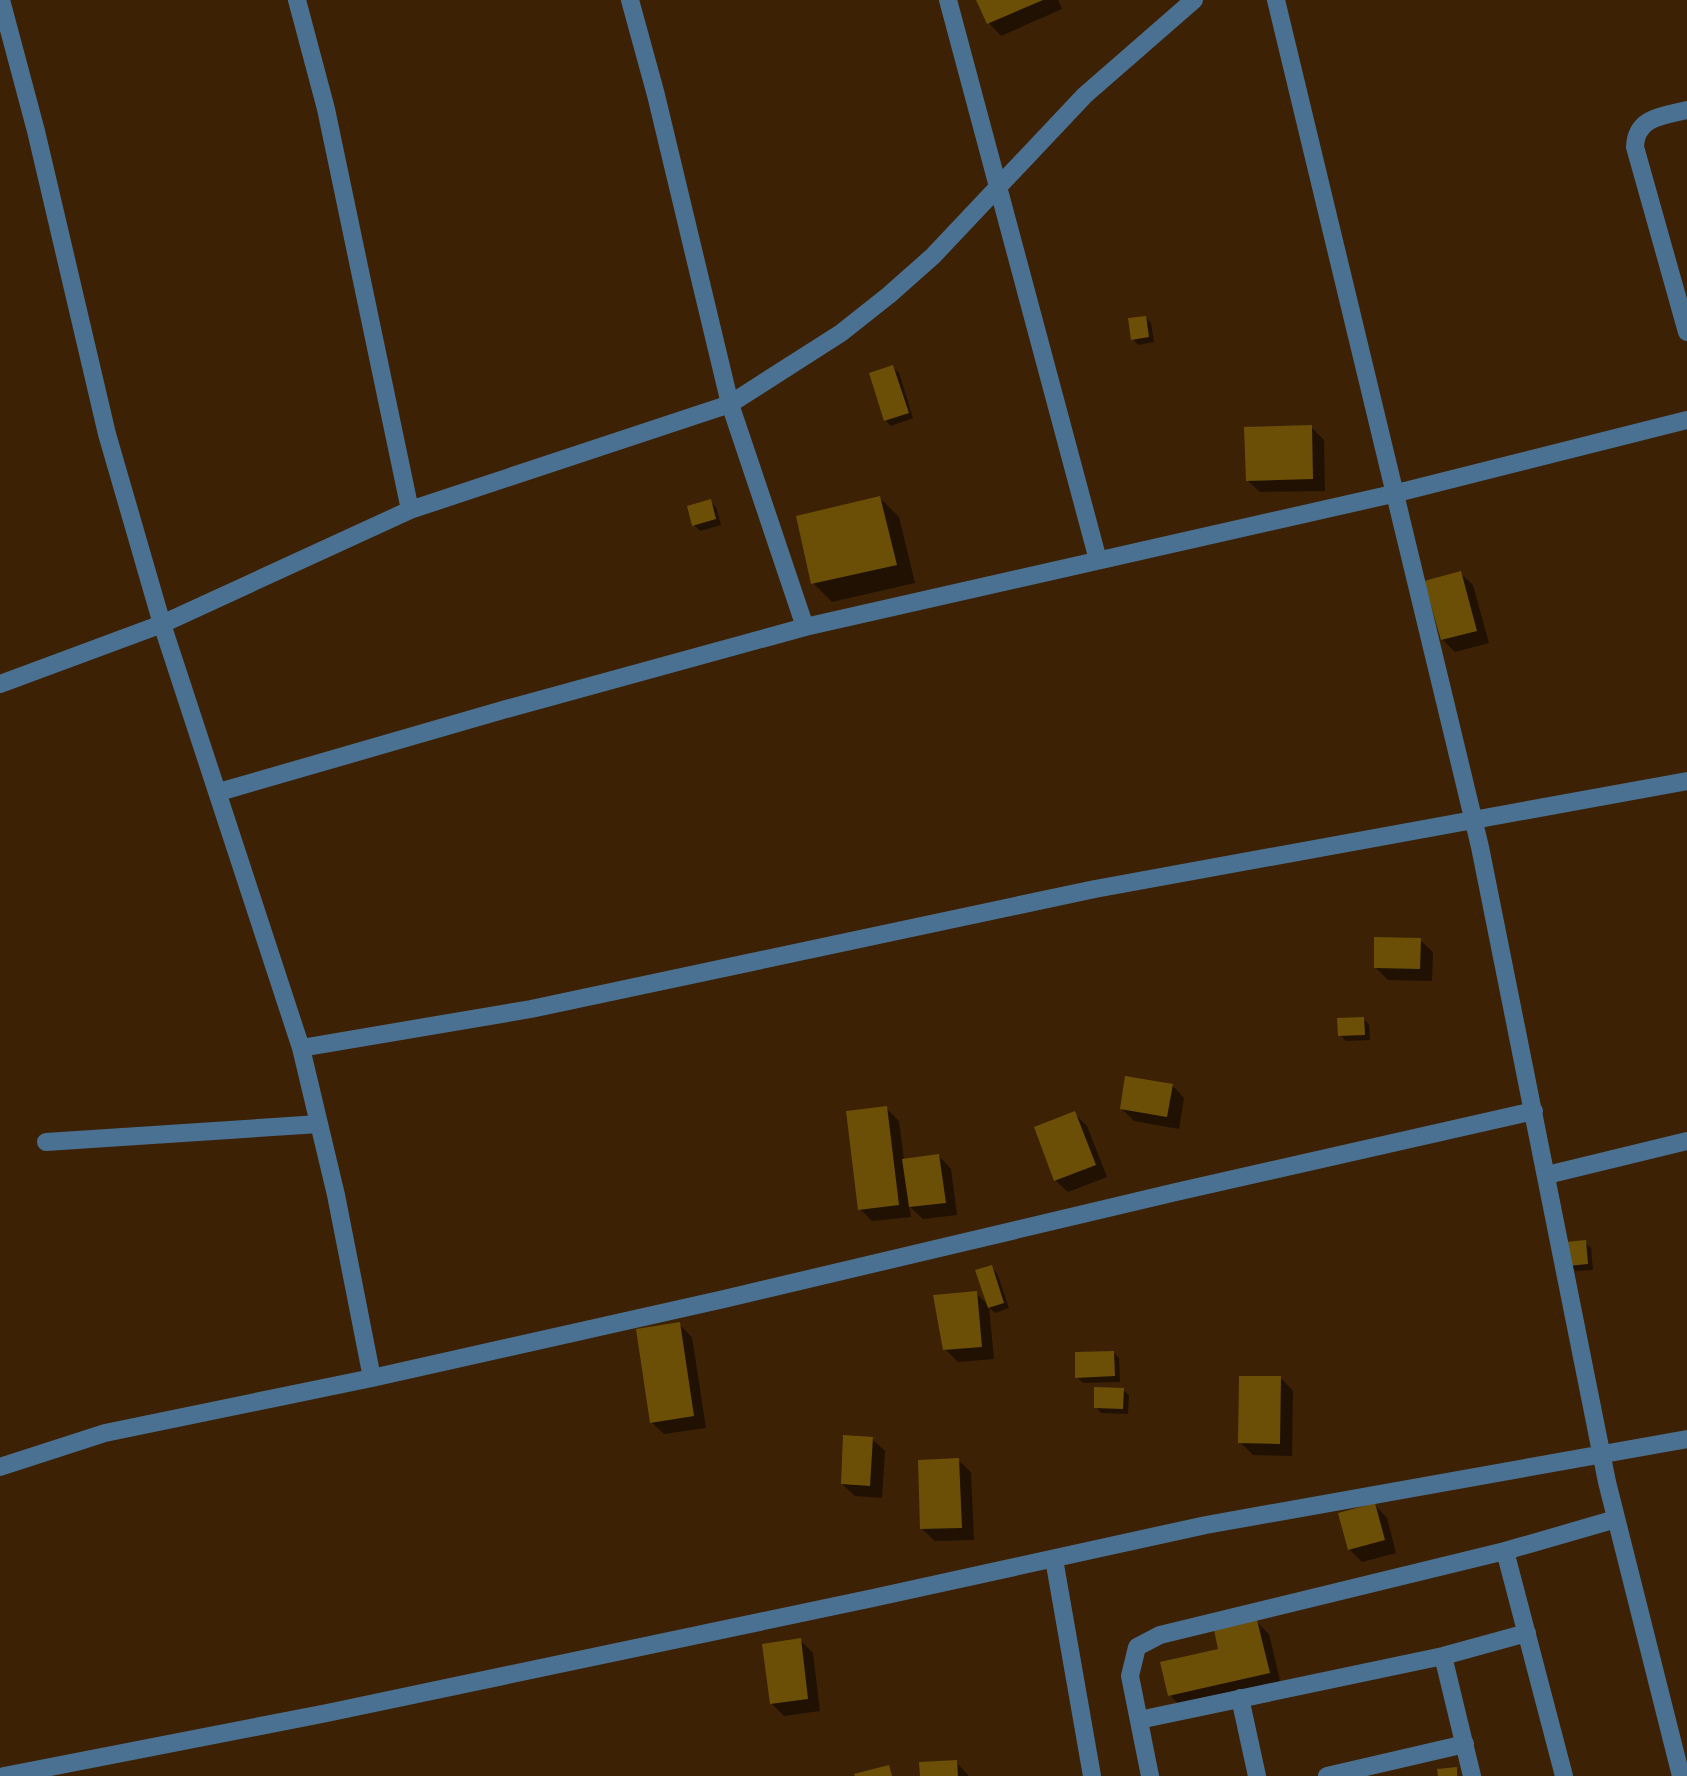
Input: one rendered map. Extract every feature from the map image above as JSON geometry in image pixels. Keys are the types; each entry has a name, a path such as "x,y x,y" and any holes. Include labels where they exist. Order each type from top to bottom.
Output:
{"street":[{"path":"1,0 36,131 107,434 162,625 301,1048 372,1378"},
{"path":"296,0 328,122 410,510"},
{"path":"629,0 656,95 730,404 805,627"},
{"path":"948,0 1000,184 1098,560"},
{"path":"0,684 162,625 410,510 730,404 841,333 933,256 1085,95 1194,0"},
{"path":"1276,0 1339,270 1397,493 1474,820 1616,1518 1681,1776"},
{"path":"1687,110 1644,122 1638,129 1635,147 1687,332"},
{"path":"219,792 805,627 1397,493 1687,420"},
{"path":"301,1048 531,1009 1095,889 1687,781"},
{"path":"0,1467 105,1433 372,1378 1534,1111"},
{"path":"46,1142 319,1124"},
{"path":"1546,1175 1687,1141"},
{"path":"4,1776 327,1713 1206,1525 1687,1438"},
{"path":"1150,1776 1130,1676 1137,1647 1160,1635 1505,1550 1616,1518"},
{"path":"1505,1550 1564,1776"},
{"path":"1054,1559 1091,1776"},
{"path":"1139,1720 1443,1656 1527,1633"},
{"path":"1443,1656 1472,1776"},
{"path":"1240,1698 1257,1776"},
{"path":"1327,1776 1465,1744"}],"building":[{"path":"976,0 1043,0 987,24"},
{"path":"1146,316 1149,337 1131,340 1128,318"},
{"path":"893,365 909,413 884,421 869,373"},
{"path":"1312,425 1313,479 1246,481 1244,427"},
{"path":"880,496 897,565 811,584 796,516"},
{"path":"711,499 716,519 692,526 687,506"},
{"path":"1461,571 1477,631 1441,640 1424,581"},
{"path":"1374,937 1421,938 1420,969 1374,968"},
{"path":"1364,1017 1365,1035 1338,1036 1337,1018"},
{"path":"1125,1076 1173,1084 1167,1117 1120,1109"},
{"path":"887,1106 899,1205 858,1210 846,1111"},
{"path":"1075,1111 1096,1165 1054,1181 1034,1127"},
{"path":"939,1154 946,1203 909,1207 902,1159"},
{"path":"1586,1240 1588,1264 1568,1266 1566,1242"},
{"path":"992,1265 1004,1303 988,1308 975,1270"},
{"path":"977,1291 982,1347 943,1350 933,1295"},
{"path":"680,1322 694,1416 650,1423 636,1329"},
{"path":"1114,1351 1115,1376 1075,1378 1075,1352"},
{"path":"1239,1376 1281,1376 1280,1444 1238,1443"},
{"path":"1094,1387 1124,1388 1123,1409 1094,1408"},
{"path":"843,1435 873,1437 870,1486 841,1484"},
{"path":"959,1458 962,1528 920,1529 918,1460"},
{"path":"1375,1503 1385,1540 1348,1550 1338,1513"},
{"path":"1257,1620 1270,1673 1168,1696 1160,1662 1218,1649 1214,1630"},
{"path":"801,1638 808,1699 770,1704 762,1644"},
{"path":"957,1760 958,1776 920,1776 919,1762"},
{"path":"889,1765 892,1776 854,1774"},
{"path":"1457,1767 1457,1776 1438,1776 1437,1769"}]}
